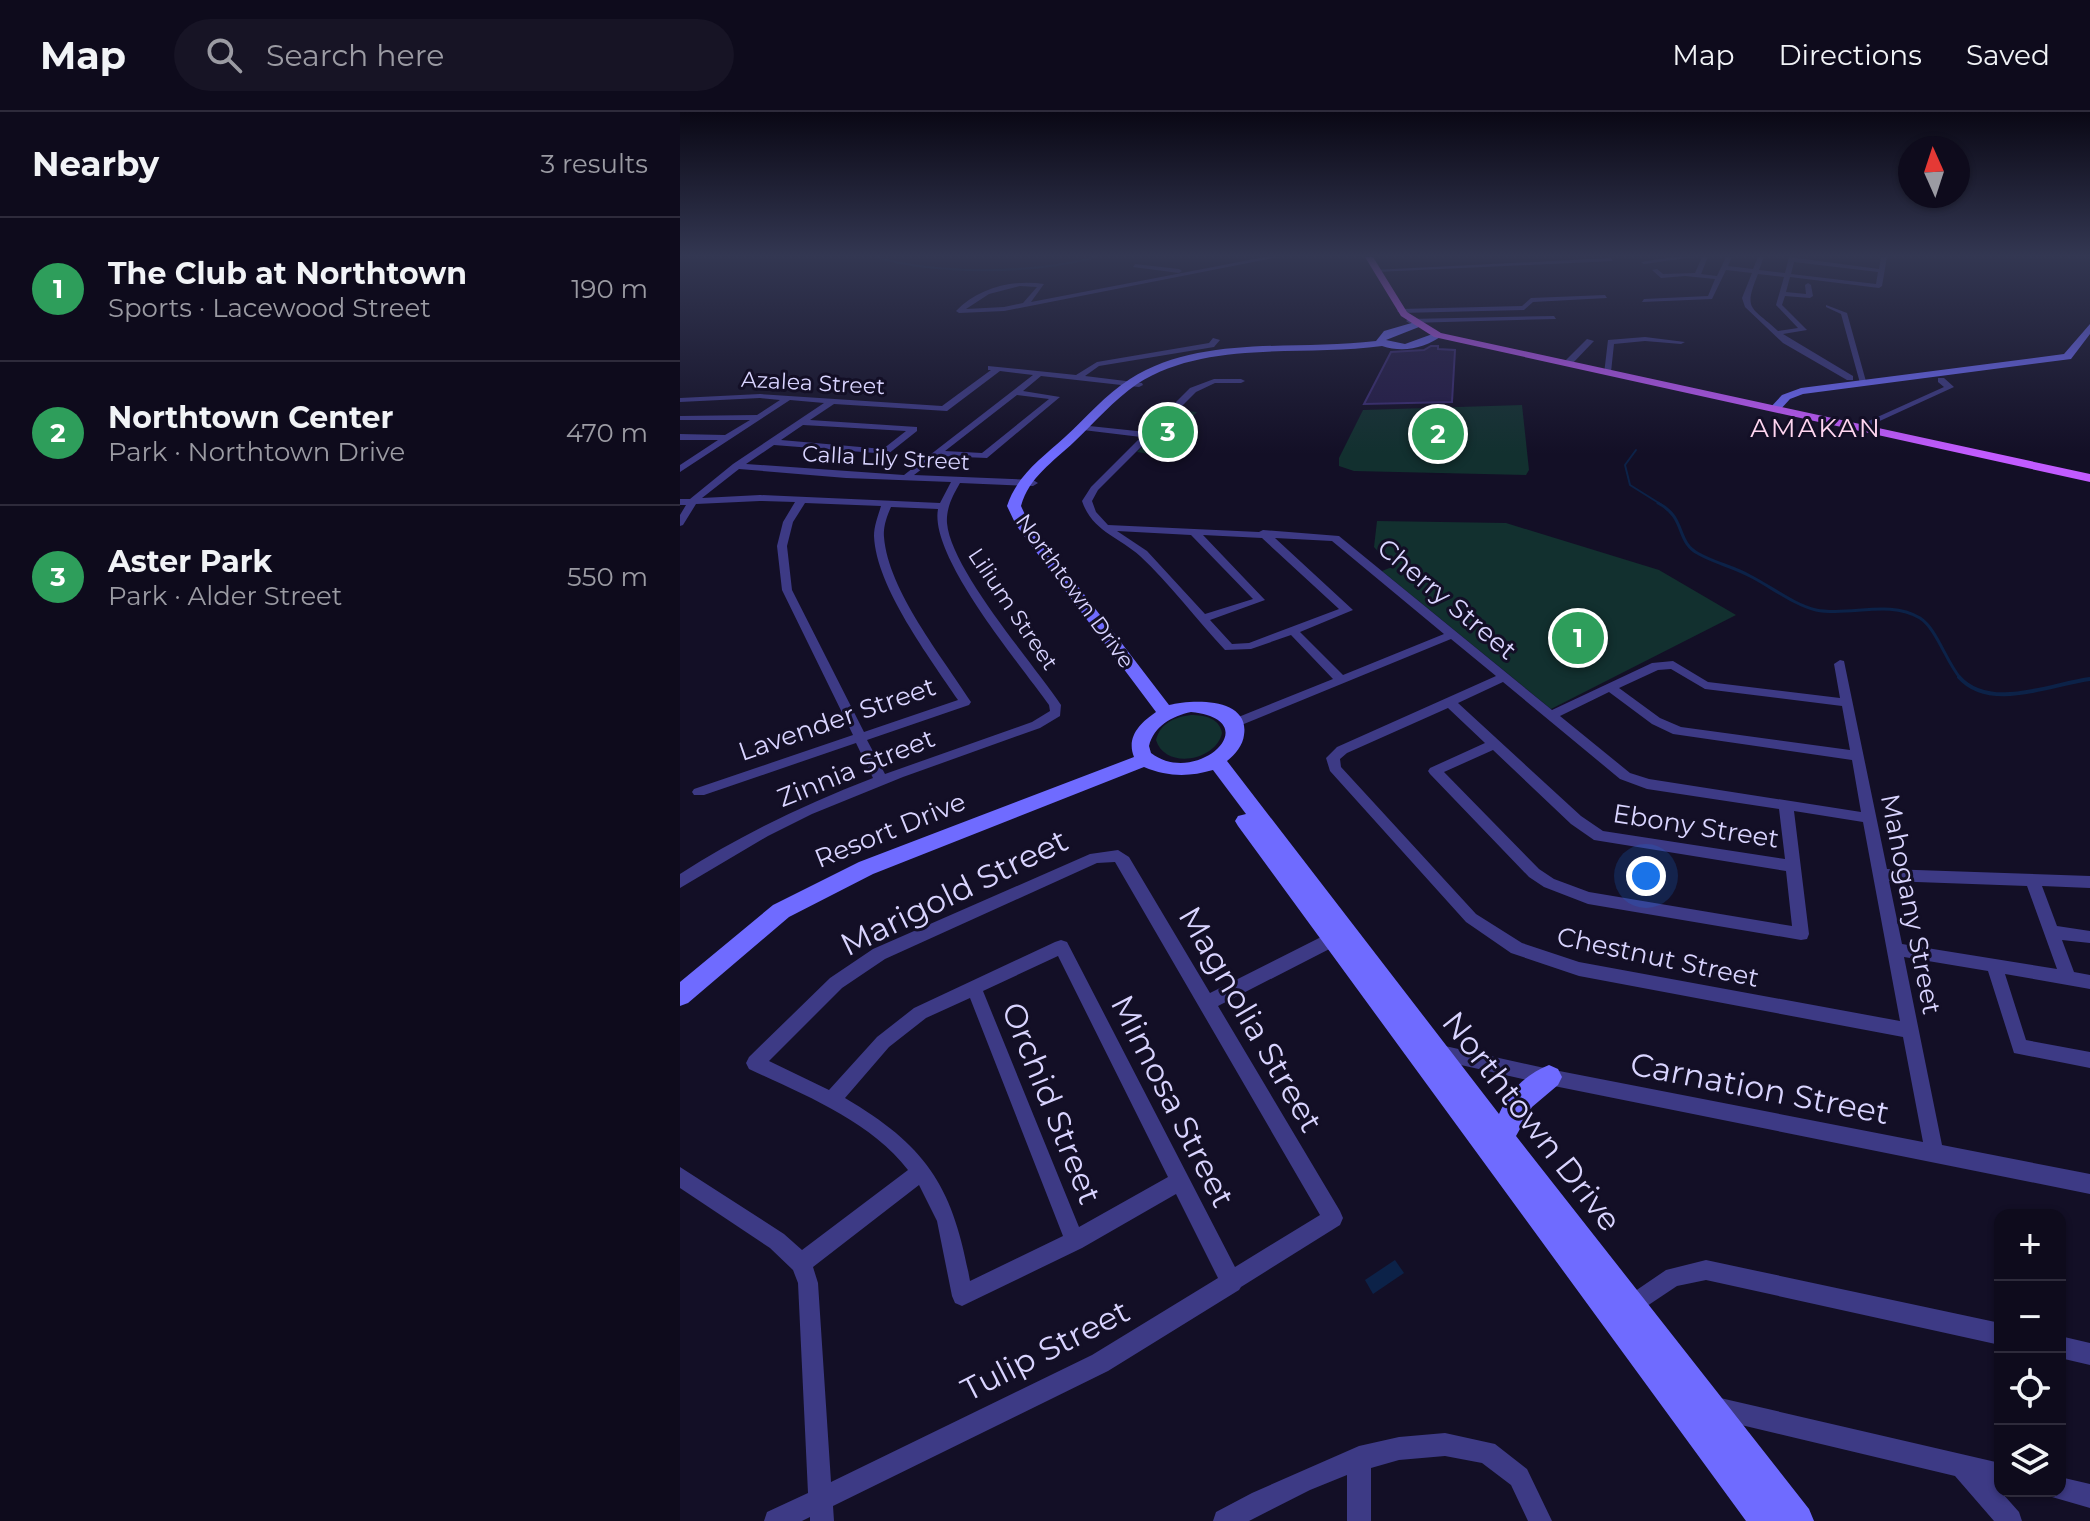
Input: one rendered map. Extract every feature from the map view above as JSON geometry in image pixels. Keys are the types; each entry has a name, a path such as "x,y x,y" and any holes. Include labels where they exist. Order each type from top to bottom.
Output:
{"main road":[{"path":"1412,323 1438,335 2090,478"}],"street":[{"path":"1412,323 1419,323"},
{"name":"Northtown Drive","path":"1385,344 1380,339 1384,334 1412,323"},
{"path":"1765,323 1775,333 1850,380"},
{"path":"1775,333 1803,330 1796,323"},
{"path":"1845,323 1850,380"},
{"path":"1775,409 1792,394 1850,380 2067,357 2090,327"},
{"name":"Northtown Drive","path":"1171,710 1021,522 1014,506 1028,483 1135,385 1161,373 1202,361 1385,344 1412,347 1438,335"},
{"path":"1607,372 1611,342 1645,339 1681,342"},
{"path":"1078,378 1097,364 1211,345 1216,340"},
{"path":"1568,363 1590,341"},
{"path":"987,368 1135,385"},
{"name":"Azalea Street","path":"680,400 739,396 944,409 998,369"},
{"path":"905,478 1039,374"},
{"path":"1241,381 1222,380 1199,386 1094,489 1087,501 1091,513 1105,528 1130,542 1225,646 1235,649 1347,610 1263,533"},
{"path":"1857,428 1950,387 1941,380"},
{"path":"935,453 984,456 1056,397 1014,392"},
{"path":"680,469 788,398"},
{"path":"680,523 694,500 736,466 832,401"},
{"path":"680,418 758,417"},
{"path":"772,442 885,452 914,429 802,422"},
{"path":"1087,428 1149,435"},
{"path":"680,437 725,438"},
{"path":"680,460 692,461"},
{"name":"Calla Lily Street","path":"736,466 1028,483"},
{"path":"680,502 748,497 886,506 943,506 957,480"},
{"path":"801,501 784,533 782,558 785,582 882,782"},
{"name":"Lavender Street","path":"699,792 965,702 916,625 885,562 879,534 886,506"},
{"name":"Lilium Street","path":"943,506 943,536 957,565 1055,705 1056,713"},
{"name":"Cherry Street","path":"1105,528 1335,538 1636,782 1870,818"},
{"path":"1130,542 1142,529"},
{"path":"1193,531 1260,600 1202,619"},
{"path":"1292,630 1338,676"},
{"path":"1232,719 1450,631"},
{"path":"1551,715 1656,666 1668,664 1705,685 1847,703"},
{"name":"Mahogany Street","path":"1840,664 1934,1153"},
{"name":"Chestnut Street","path":"1505,677 1342,750 1333,758 1333,763 1471,918 1517,948 1579,969 1911,1031"},
{"path":"1610,687 1656,721 1678,731 1858,756"},
{"name":"Ebony Street","path":"1449,702 1576,820 1599,836 1793,866"},
{"path":"1206,706 1232,719 1238,732 1236,743 1211,764 1173,770 1144,754 1143,732 1152,721 1171,710 1206,706"},
{"name":"Zinnia Street","path":"680,882 777,825 1036,725 1056,713"},
{"path":"1494,744 1435,771 1534,873 1566,891 1588,898 1801,934 1786,806"},
{"name":"Resort Drive","path":"680,978 769,904 812,880 1144,754"},
{"name":"Northtown Drive","path":"1211,764 1428,1056 1624,1312 1709,1407 1797,1521"},
{"name":"Resort Drive","path":"680,996 781,911 913,843"},
{"name":"Magnolia Street","path":"1113,855 1124,861 1333,1218"},
{"name":"Marigold Street","path":"1075,1241 962,1296 943,1211 922,1171 902,1147 831,1100 755,1063 836,983 879,954 1090,860 1113,855"},
{"path":"1881,875 2090,882"},
{"path":"2032,880 2068,978"},
{"path":"2051,932 2090,937"},
{"path":"1207,1003 1339,936"},
{"name":"Mimosa Street","path":"974,988 1061,947 1232,1283"},
{"path":"1895,949 2090,982"},
{"path":"1994,966 2020,1047 2090,1060"},
{"path":"831,1100 900,1026 920,1013 974,988"},
{"name":"Orchid Street","path":"974,988 1075,1241"},
{"name":"Carnation Street","path":"1428,1056 2090,1184"},
{"path":"1499,1150 1510,1113 1519,1099 1549,1077"},
{"path":"801,1263 922,1171"},
{"path":"680,1177 743,1216 801,1263 808,1283 821,1510"},
{"path":"1075,1241 1180,1181"},
{"name":"Tulip Street","path":"776,1521 821,1510 1100,1363 1333,1218"},
{"path":"1624,1312 1673,1277 1706,1270 1994,1333"},
{"name":"Northtown Drive","path":"1624,1312 1680,1405 1767,1521"},
{"path":"2066,1348 2090,1354"},
{"path":"1680,1405 1709,1407 1994,1474"},
{"path":"1225,1521 1303,1481 1359,1458 1405,1447 1442,1444 1473,1449 1501,1460 1523,1481 1540,1521"},
{"path":"1359,1458 1359,1521"},
{"path":"1961,1466 2010,1521"},
{"path":"2066,1490 2090,1496"}],"green space":[{"path":"1522,405 1529,470 1526,475 1354,471 1339,466 1339,458 1363,410"},
{"path":"1178,410 1197,412 1157,455 1137,452"},
{"path":"1377,521 1506,523 1659,570 1736,615 1551,709 1382,571 1392,567 1374,547"},
{"path":"1191,715 1206,717 1218,724 1222,733 1218,743 1201,755 1190,758 1169,756 1156,740 1158,734 1169,722"}],"water":[{"path":"1395,1260 1404,1273 1373,1294 1365,1280"}],"building":[{"path":"1431,346 1455,350 1452,402 1364,404 1391,352 1424,350"}],"waterway":[{"path":"1636,450 1625,465 1630,485 1662,505"},
{"path":"1658,503 1673,516 1692,549 1744,573 1799,604 1829,612 1895,610 1920,618 1931,630 1960,678"},
{"path":"1960,678 1987,693 2004,694 2090,679"}],"place":[{"name":"Aster Park","path":"1168,432"},
{"name":"Northtown Center","path":"1438,434"},
{"name":"The Club at Northtown","path":"1578,638"}],"district":[{"name":"AMAKAN","path":"1816,428"}]}
